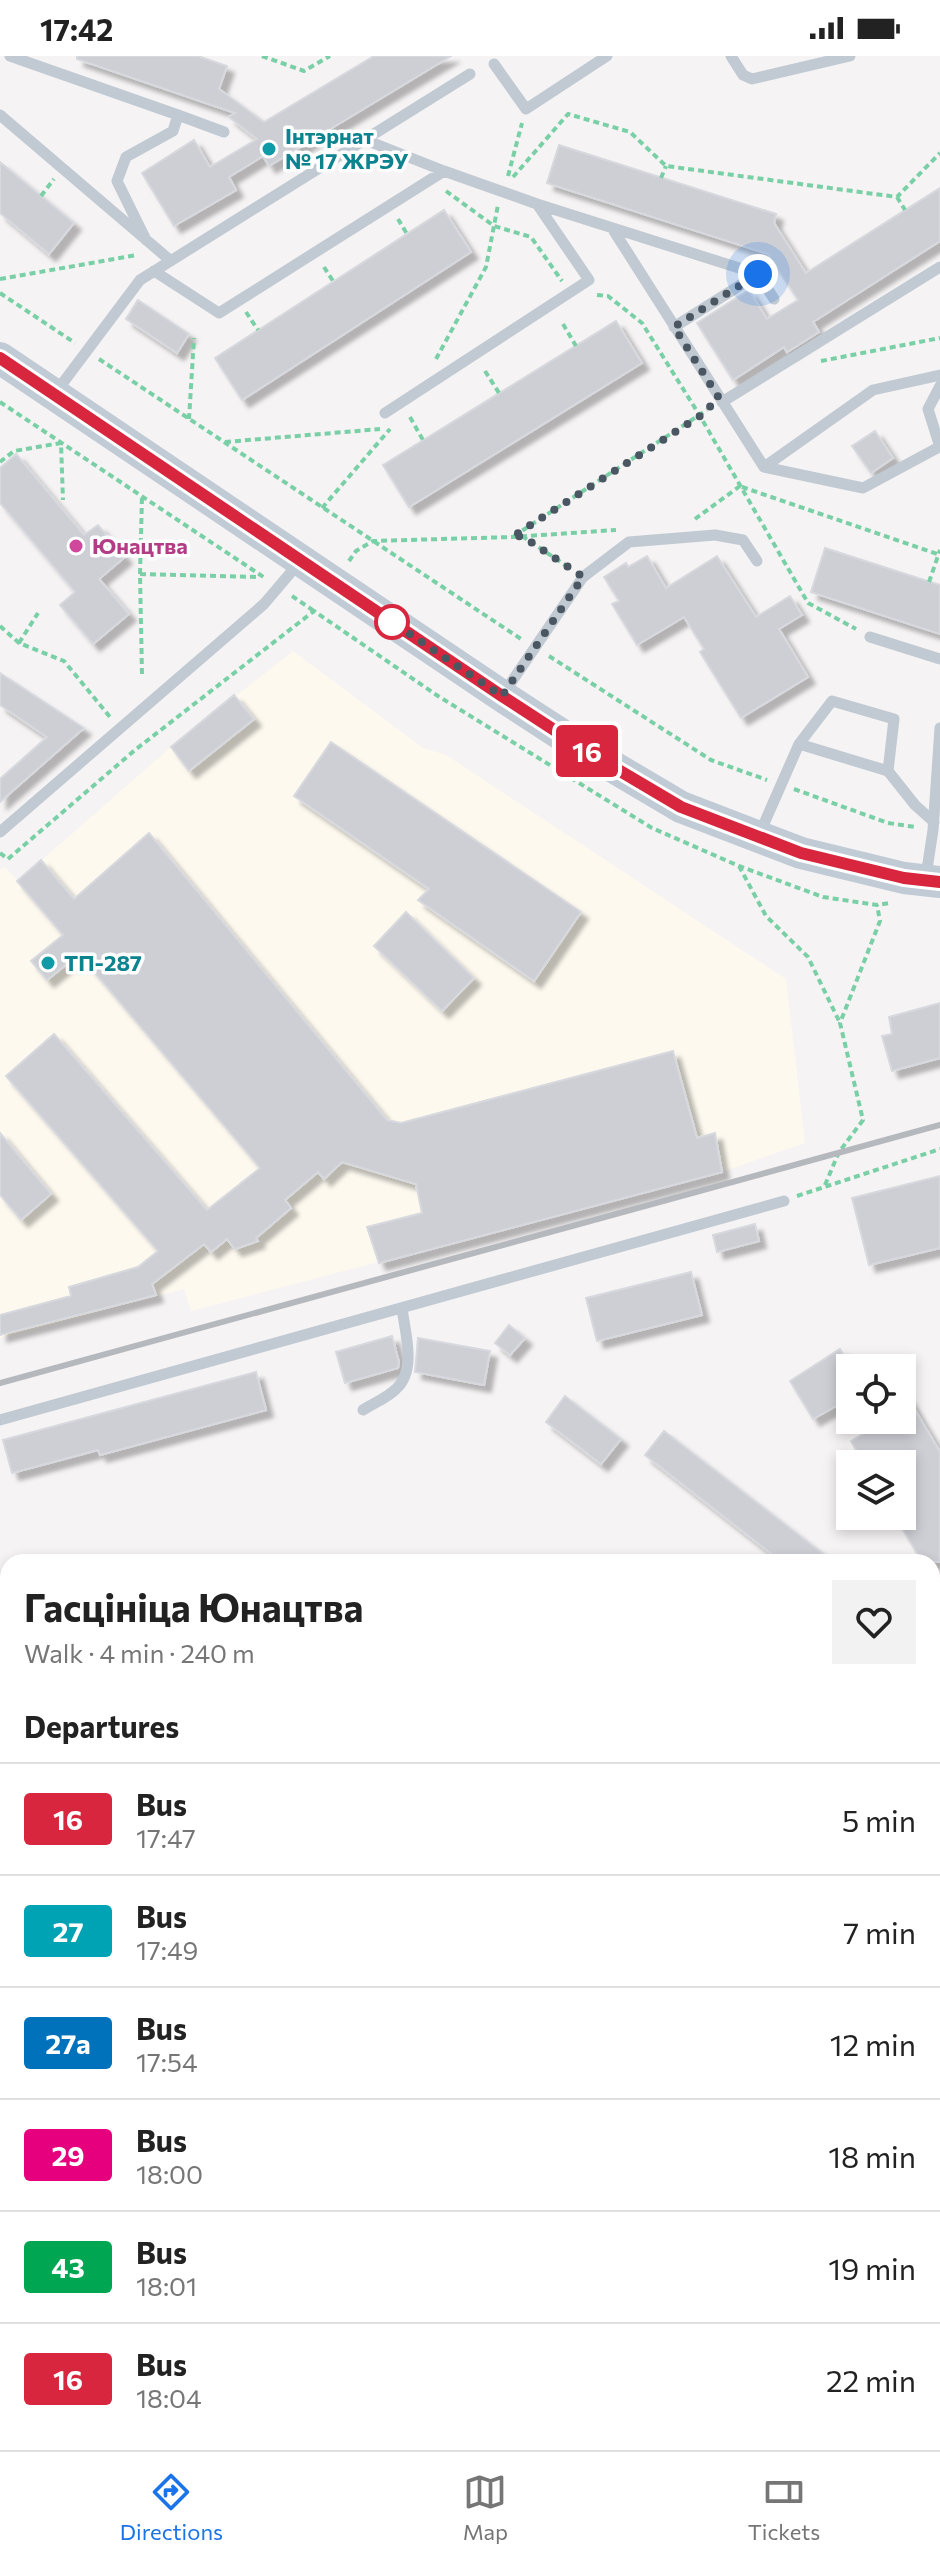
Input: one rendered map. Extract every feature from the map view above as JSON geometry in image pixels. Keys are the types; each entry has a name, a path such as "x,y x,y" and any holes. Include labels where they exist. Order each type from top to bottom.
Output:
{"main road":[{"path":"0,358 502,696 681,807 801,853 904,878 933,881"}],"lane":[{"path":"10,56 224,132"},
{"path":"494,64 526,109 607,56"},
{"path":"731,56 743,75 752,79 850,56"},
{"path":"54,396 140,280 470,74"},
{"path":"0,115 171,261"},
{"path":"146,240 117,181 126,157 173,131 178,115"},
{"path":"363,139 537,204 758,274 774,299"},
{"path":"154,271 219,313 444,171"},
{"path":"385,413 589,280 537,204"},
{"path":"612,228 764,467 863,488 939,447 928,409 940,386"},
{"path":"720,400 786,363 940,267"},
{"path":"674,327 758,274"},
{"path":"764,467 873,390 940,375"},
{"path":"502,696 583,577 629,542 715,535 743,540 757,561"},
{"path":"0,832 264,604 301,561"},
{"path":"870,637 940,659"},
{"path":"758,837 799,744 832,701 894,719 888,771"},
{"path":"933,881 940,728"},
{"path":"799,744 888,771 934,826"},
{"path":"0,1420 784,1201"},
{"path":"363,1410 391,1394 405,1377 408,1354 402,1308"}],"path":[{"path":"262,56 304,71 330,56"},
{"path":"526,109 505,186 568,114 630,132 666,166 897,197"},
{"path":"897,197 940,153"},
{"path":"661,178 666,166"},
{"path":"435,361 486,267 501,191"},
{"path":"897,197 905,210"},
{"path":"394,213 407,234"},
{"path":"0,279 159,251"},
{"path":"319,259 333,281"},
{"path":"0,293 535,648 711,760 888,823 934,826"},
{"path":"242,306 258,330"},
{"path":"563,324 576,346"},
{"path":"189,419 194,338"},
{"path":"786,363 801,365 940,338"},
{"path":"485,371 499,393"},
{"path":"322,508 390,429 411,397"},
{"path":"512,537 720,400"},
{"path":"0,402 280,588"},
{"path":"700,416 808,603 870,637"},
{"path":"410,417 423,440"},
{"path":"224,443 390,429"},
{"path":"0,462 14,451 61,443"},
{"path":"61,443 63,500"},
{"path":"686,525 740,486"},
{"path":"740,486 939,553 929,582"},
{"path":"142,497 142,674"},
{"path":"352,556 373,541 512,537 627,529"},
{"path":"522,536 583,577"},
{"path":"140,574 263,577"},
{"path":"0,853 8,859 135,750 314,611"},
{"path":"19,643 38,613"},
{"path":"0,626 19,643 64,661 119,728"},
{"path":"739,866 766,916 808,957 840,1023 863,1120 839,1152 825,1185"},
{"path":"840,1023 880,921 877,905"},
{"path":"784,1201 940,1149"}],"shaded area":[{"path":"293,651 423,748 446,755 786,979 805,1143 722,1172 191,1311 184,1289 0,1338 0,870 5,867 18,881 171,747"}],"building":[{"name":"Інтэрнат № 17 ЖРЭУ","path":"77,56 198,56 227,66 219,89 264,122 374,56 451,56 269,166 263,156 229,177 236,190 174,226 142,173 194,140 210,167 257,139 229,117 235,113 77,59"},
{"path":"559,145 776,214 774,223 806,273 940,188 940,241 813,322 819,332 787,352 784,347 733,380 697,323 749,290 767,319 798,300 768,254 547,183"},
{"path":"0,162 74,223 49,254 0,213"},
{"path":"444,210 471,252 242,400 215,358"},
{"path":"138,300 189,334 177,353 126,319"},
{"path":"616,321 642,363 409,507 383,465"},
{"path":"875,431 893,458 871,473 852,446"},
{"name":"Юнацтва","path":"16,454 84,535 98,525 125,557 99,579 129,614 93,644 60,605 75,592 0,503 0,468"},
{"path":"825,548 940,585 940,634 811,592"},
{"path":"647,556 666,588 717,556 756,617 790,596 802,615 779,629 808,677 741,718 700,652 704,649 684,617 637,645 612,604 619,601 604,577 626,563 628,567"},
{"path":"0,673 84,728 0,802 0,779 47,737 0,705"},
{"path":"234,695 254,719 189,771 171,747"},
{"path":"331,742 581,912 534,981 418,900 429,889 294,796"},
{"path":"149,833 387,1120 401,1123 673,1051 697,1138 715,1133 722,1172 379,1263 367,1227 422,1213 416,1184 342,1162 324,1179 318,1172 285,1200 291,1208 256,1238 258,1241 235,1249 227,1239 211,1252 204,1244 152,1284 156,1295 0,1335 0,1315 71,1296 69,1287 138,1267 158,1251 6,1076 54,1034 207,1210 260,1168 79,954 47,980 31,961 63,935 17,881 41,860 74,899"},
{"path":"406,912 474,978 442,1011 374,946"},
{"path":"940,1003 940,1058 892,1071 882,1036 892,1034 889,1017"},
{"path":"0,1133 51,1194 21,1220 0,1195"},
{"path":"940,1176 940,1248 869,1265 852,1198"},
{"path":"755,1224 759,1241 717,1252 713,1235"},
{"path":"691,1272 702,1315 597,1341 586,1298"},
{"path":"509,1325 525,1338 510,1355 495,1343"},
{"path":"392,1336 398,1368 345,1383 336,1352"},
{"path":"418,1338 490,1351 484,1385 415,1372"},
{"path":"840,1349 843,1354 836,1354 836,1406 813,1419 790,1381"},
{"path":"256,1372 266,1410 100,1455 98,1450 12,1473 3,1440"},
{"path":"565,1396 621,1439 601,1464 546,1422"},
{"path":"916,1412 940,1452 940,1554 917,1554 903,1530 916,1530 916,1450 856,1450 851,1441 863,1434 916,1434"},
{"path":"664,1431 824,1554 772,1554 645,1455"}],"railway":[{"path":"0,1383 940,1125"}],"bus line":[{"name":"16","path":"0,358 502,696 681,807 801,853 904,878 940,882"}],"place":[{"name":"Інтэрнат № 17 ЖРЭУ","path":"269,149"},
{"name":"Юнацтва","path":"76,546"},
{"name":"ТП-287","path":"48,963"}],"route":[{"path":"392,622 389,620 502,696 583,577 522,536 512,537 700,416 719,398 674,327 758,274"}]}
